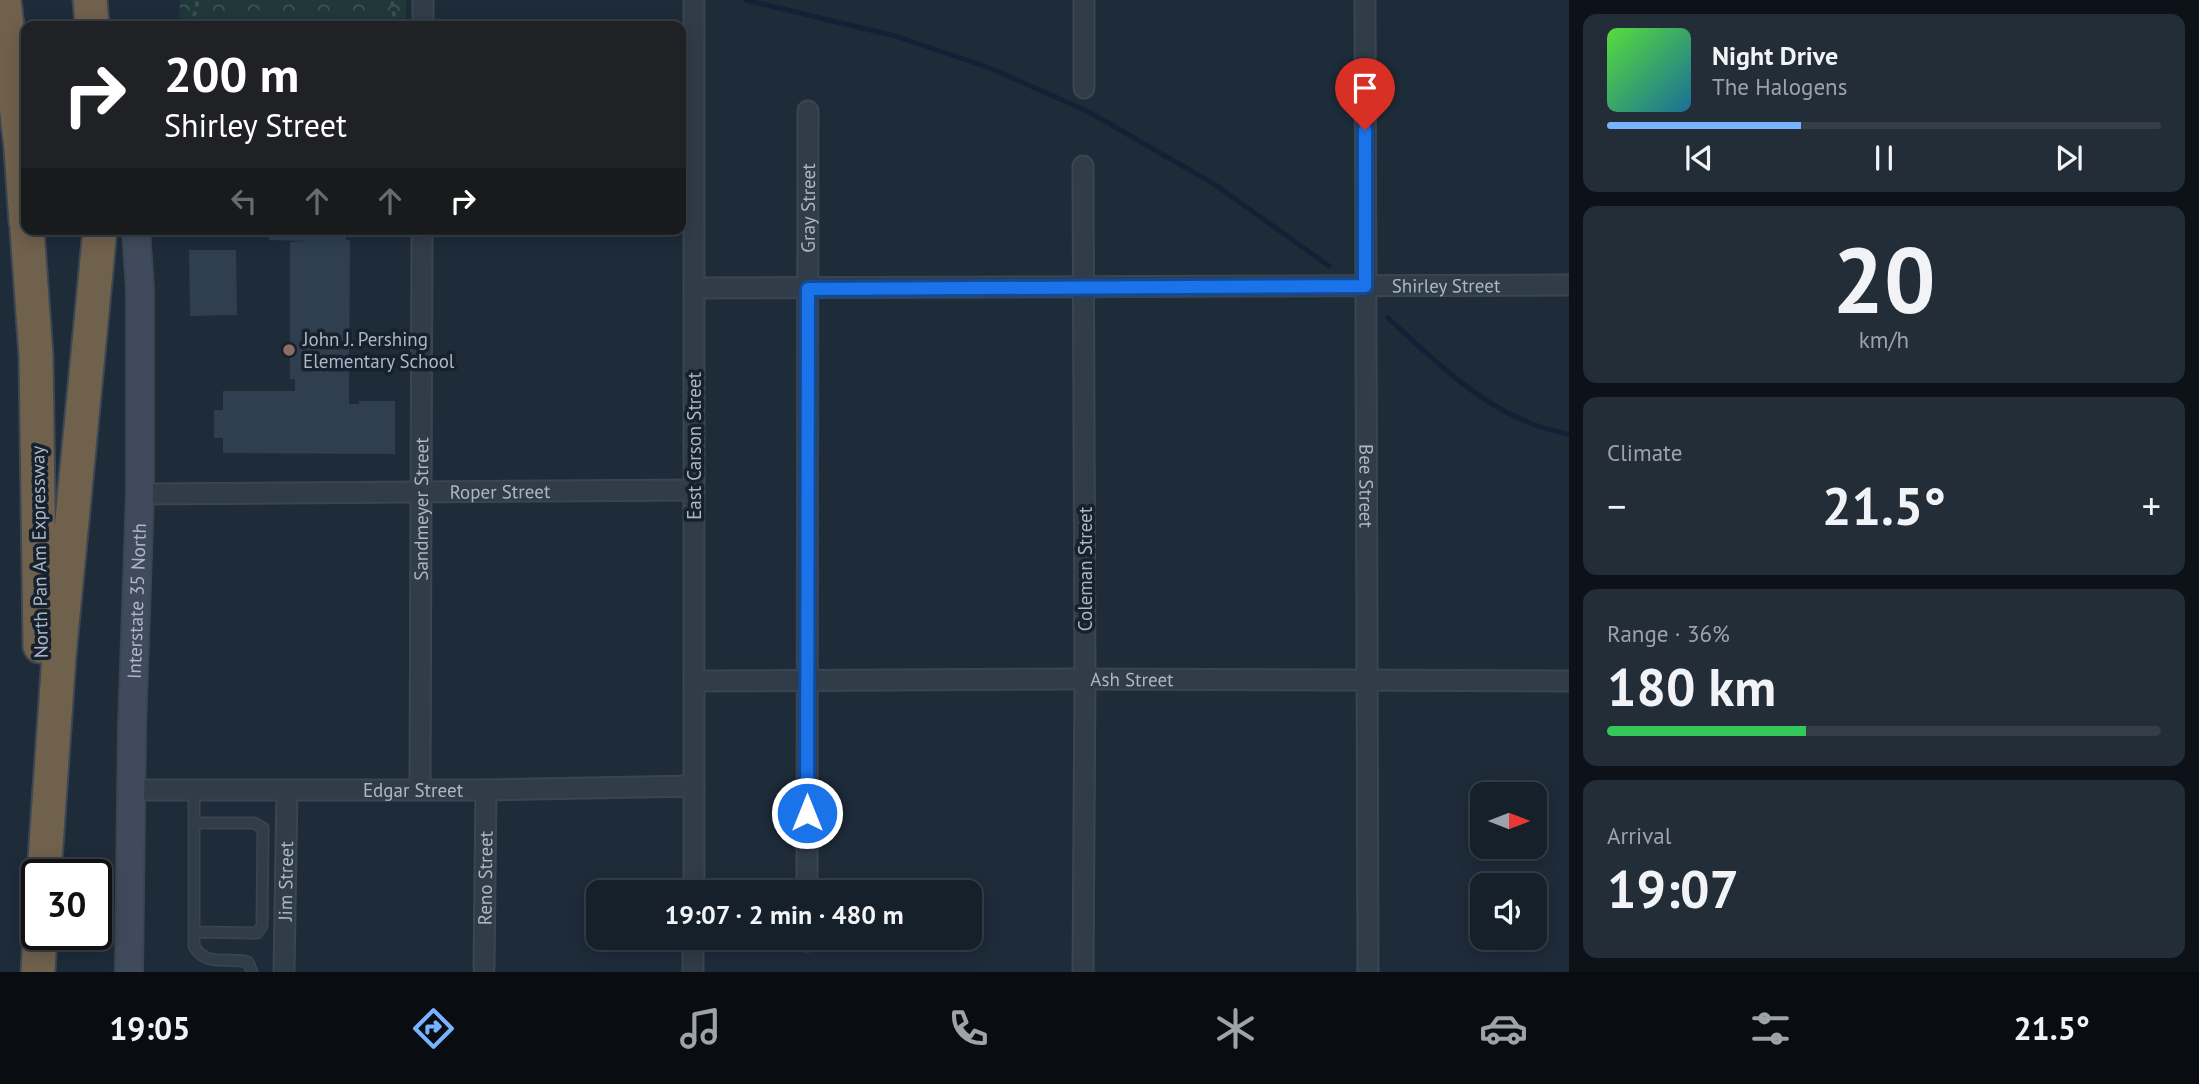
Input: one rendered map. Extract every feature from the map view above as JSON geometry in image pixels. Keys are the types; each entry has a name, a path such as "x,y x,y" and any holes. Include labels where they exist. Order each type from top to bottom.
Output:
{"highway":[{"path":"90,0 92,21"},
{"path":"5,5 21,170"},
{"name":"North Pan Am Expressway","path":"27,235 36,356 41,609 38,859"},
{"path":"45,859 63,608 99,235"},
{"path":"37,972 38,950"}],"main road":[{"path":"98,0 104,21"},
{"name":"Interstate 35 North","path":"130,972 131,790 140,494 140,290 135,235"},
{"path":"112,972 130,887"}],"street":[{"path":"423,21 424,0"},
{"name":"East Carson Street","path":"694,0 688,216 694,288 694,880"},
{"path":"1084,0 1084,88"},
{"name":"Bee Street","path":"1365,0 1368,972"},
{"name":"Gray Street","path":"807,880 808,111"},
{"name":"Coleman Street","path":"1083,166 1083,972"},
{"name":"Sandmeyer Street","path":"420,789 422,235"},
{"name":"Shirley Street","path":"694,288 1569,285"},
{"name":"Roper Street","path":"140,494 694,490"},
{"name":"Ash Street","path":"694,681 1569,681"},
{"name":"Edgar Street","path":"131,790 486,790 694,786"},
{"name":"Jim Street","path":"284,972 287,790"},
{"name":"Reno Street","path":"484,967 486,790"},
{"path":"693,950 693,972"}],"lane":[{"path":"194,791 194,946 198,955 208,960 238,959 248,962 251,972"},
{"path":"194,823 254,823 263,828 262,926 257,933 194,932"}],"path":[{"path":"195,21 198,0"},
{"path":"392,0 392,21"}],"green space":[{"path":"180,0 406,0 406,21 179,21"}],"building":[{"path":"269,235 346,235 346,240 350,240 349,404 359,404 359,401 395,401 395,454 223,453 223,438 214,438 214,410 223,410 223,391 295,391 295,379 290,379 290,242 308,241 269,240"},
{"path":"189,250 236,250 237,315 190,316"}],"waterway":[{"path":"746,0 895,36 990,68 1087,111 1214,184 1329,266"},
{"path":"1388,318 1449,373 1493,405 1542,428 1569,434"}],"place":[{"name":"John J. Pershing Elementary School","path":"289,350"}],"route":[{"path":"807,813 808,289 1365,286 1365,130"}]}
